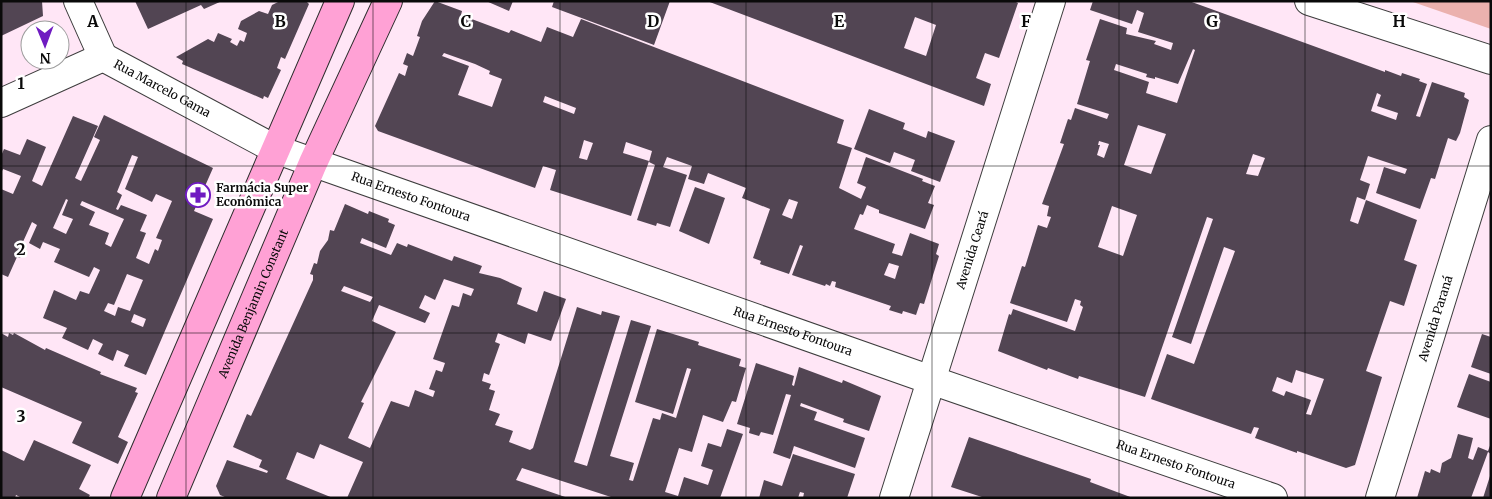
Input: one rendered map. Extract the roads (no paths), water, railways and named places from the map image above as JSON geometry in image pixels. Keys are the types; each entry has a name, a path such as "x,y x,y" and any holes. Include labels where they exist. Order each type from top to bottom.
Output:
{"main road":[{"path":"125,498 340,1"},
{"name":"Avenida Benjamin Constant","path":"171,498 314,163 388,1"}],"street":[{"name":"Rua Marcelo Gama","path":"78,1 103,57 275,149 314,163"},
{"name":"Avenida Ceará","path":"894,498 1051,1"},
{"path":"1309,1 1491,60"},
{"path":"1,102 103,57"},
{"name":"Avenida Paraná","path":"1380,498 1491,140"},
{"name":"Rua Ernesto Fontoura","path":"314,163 931,380 1274,498"}],"place":[{"name":"Farmácia Super Econômica","path":"198,195"}]}
